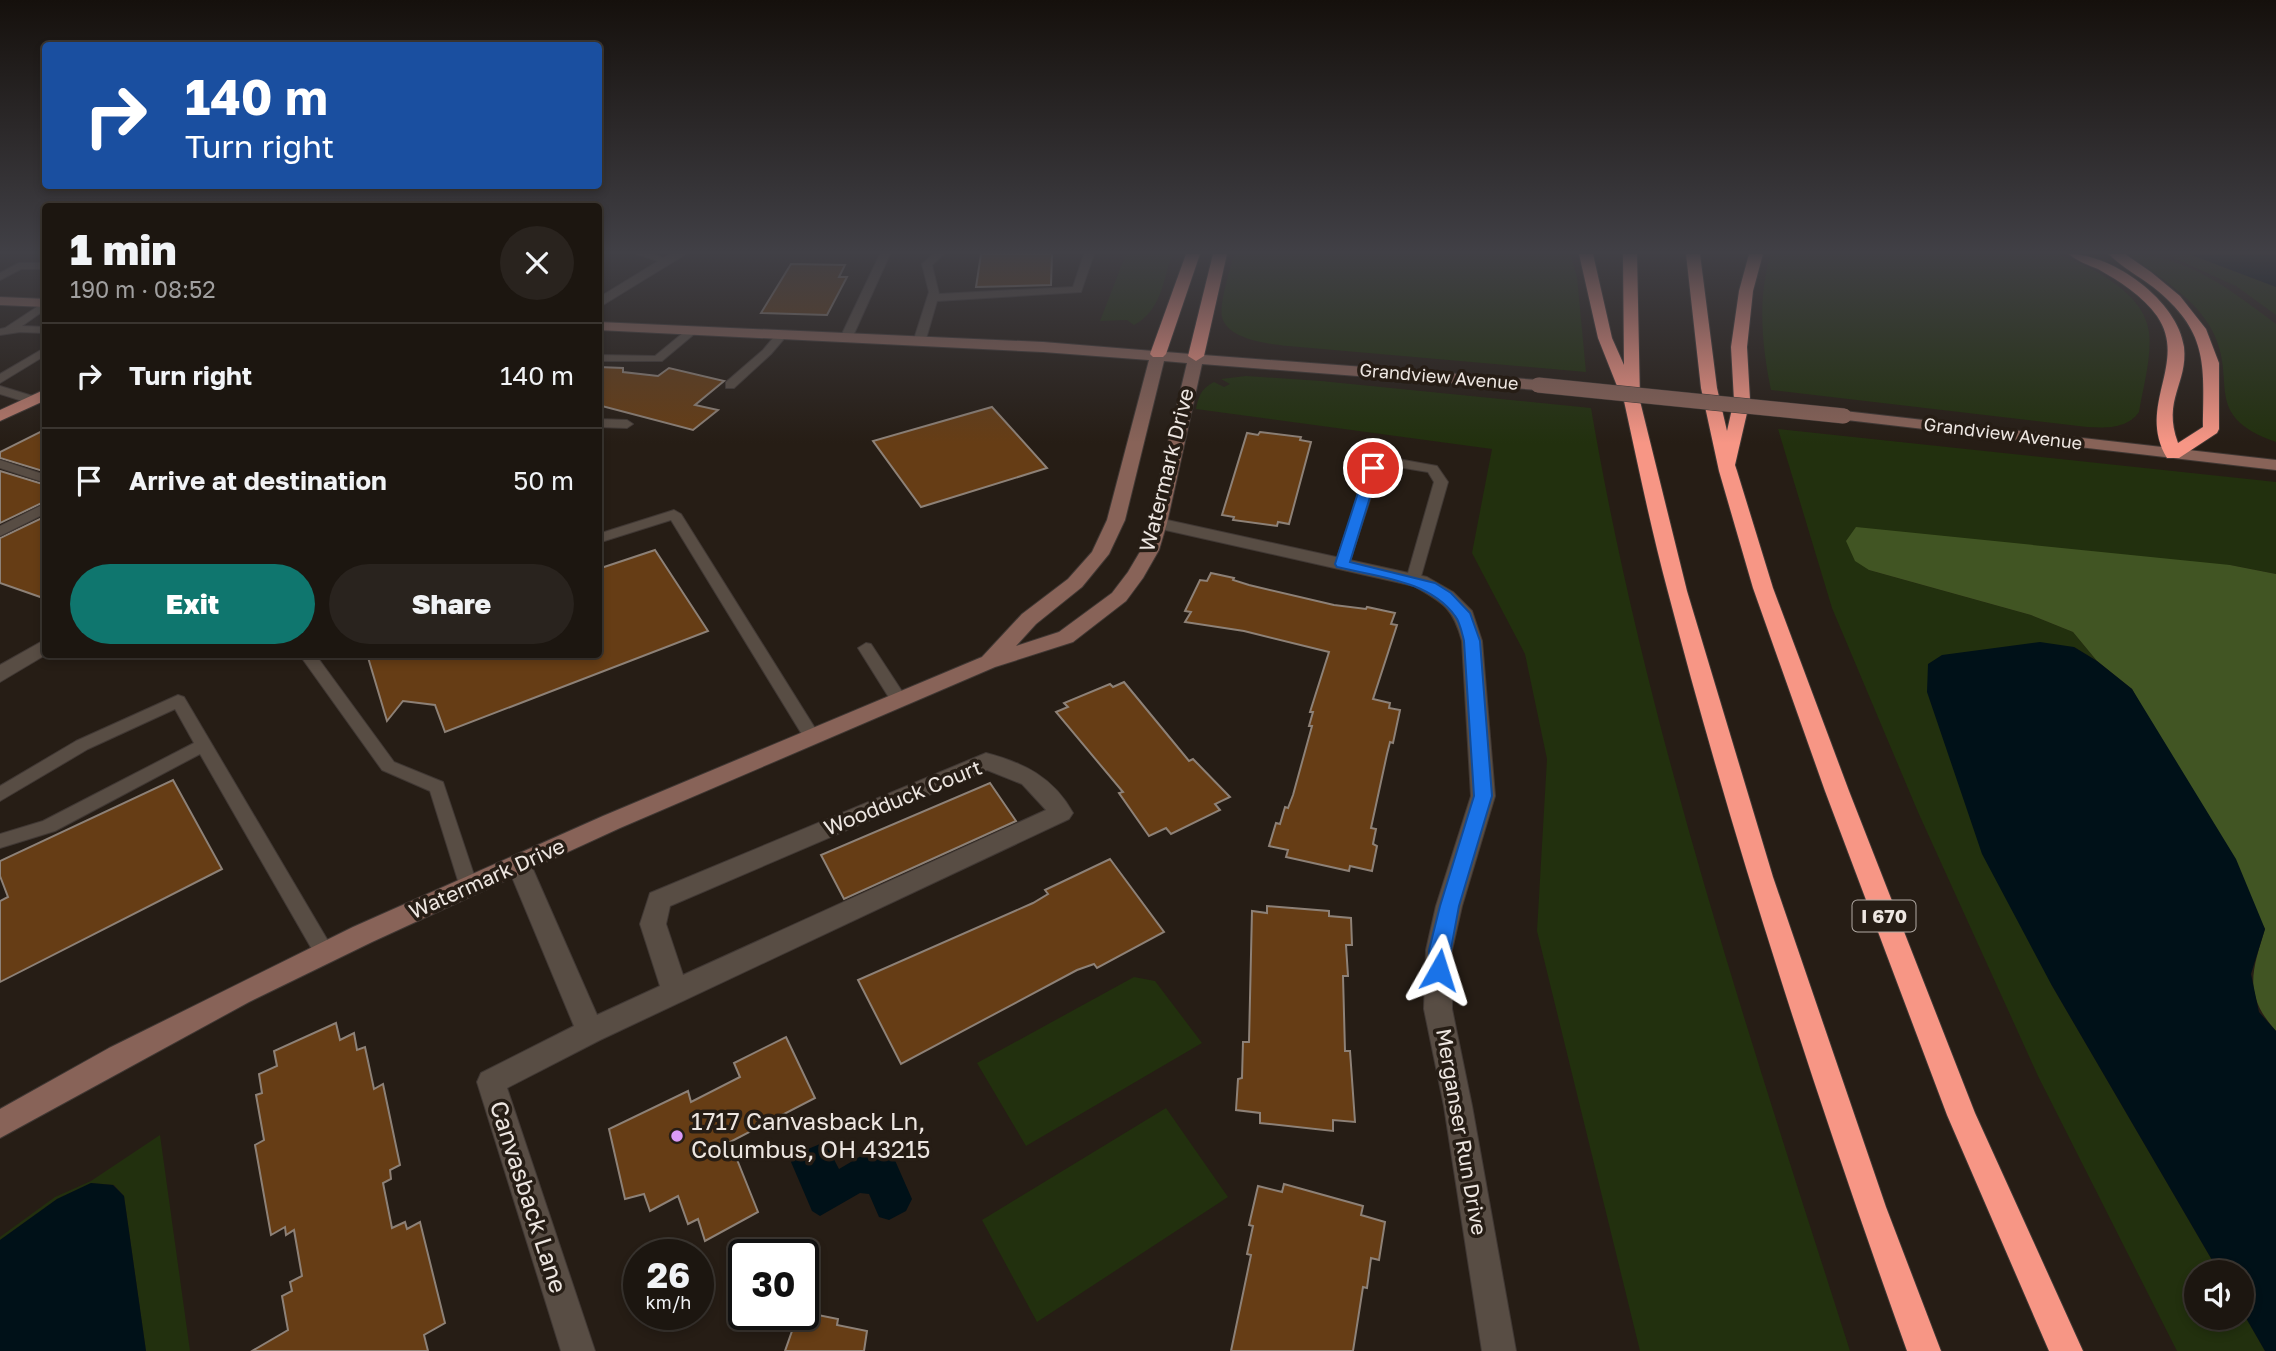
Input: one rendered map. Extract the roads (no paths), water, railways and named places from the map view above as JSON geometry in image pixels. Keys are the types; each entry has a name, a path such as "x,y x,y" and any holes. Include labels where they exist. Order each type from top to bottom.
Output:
{"highway":[{"path":"1158,354 1171,317"},
{"path":"1196,356 1205,317"},
{"path":"1600,317 1605,338 1632,401 1677,591 1761,877 1871,1207 1924,1351"},
{"path":"1631,317 1632,401"},
{"name":"I 670","path":"1701,317 1709,388 1727,471 1763,589 1961,1115 2066,1351"},
{"path":"1727,471 1742,400 1739,347 1743,317"},
{"path":"2163,317 2169,325 2176,348 2163,419 2173,454 2211,429 2211,363 2205,344 2188,317"}],"main road":[{"name":"Grandview Avenue","path":"602,326 920,339 1196,356 1538,385 1844,416 2276,465"},
{"name":"Watermark Drive","path":"988,662 1029,619 1075,583 1100,554 1115,520 1158,354"},
{"name":"Watermark Drive","path":"0,1124 174,1027 324,952 519,864 988,662 1066,637 1119,597 1150,550 1196,356"},
{"path":"0,416 39,397"}],"street":[{"name":"Merganser Run Drive","path":"1158,523 1413,580 1446,596 1465,616 1472,641 1483,796 1449,906 1439,950 1438,1009 1458,1105 1499,1351"},
{"path":"0,675 42,649"},
{"name":"Woodduck Court","path":"590,1031 1061,813 1047,791 1021,771 986,761 659,900 653,924 675,991"},
{"path":"519,864 590,1031"},
{"name":"Canvasback Lane","path":"578,1351 491,1082 590,1031"}],"lane":[{"path":"5,331 25,317"},
{"path":"846,336 855,317"},
{"path":"920,339 926,317"},
{"path":"5,331 42,330"},
{"path":"602,358 658,359 693,330"},
{"path":"730,385 767,352 783,333"},
{"path":"0,379 39,358"},
{"path":"0,390 39,397"},
{"path":"602,423 627,425"},
{"path":"1342,564 1373,468 1398,463 1432,469 1441,482 1413,580"},
{"path":"0,464 42,478"},
{"path":"0,532 42,509"},
{"path":"602,538 674,514 812,737"},
{"path":"866,648 899,700"},
{"path":"309,658 388,766 437,787 469,887"},
{"path":"0,794 82,745 178,701 324,952"},
{"path":"0,841 49,827 204,745"}],"place":[{"name":"1717 Canvasback Ln, Columbus, OH 43215","path":"677,1136"}]}
